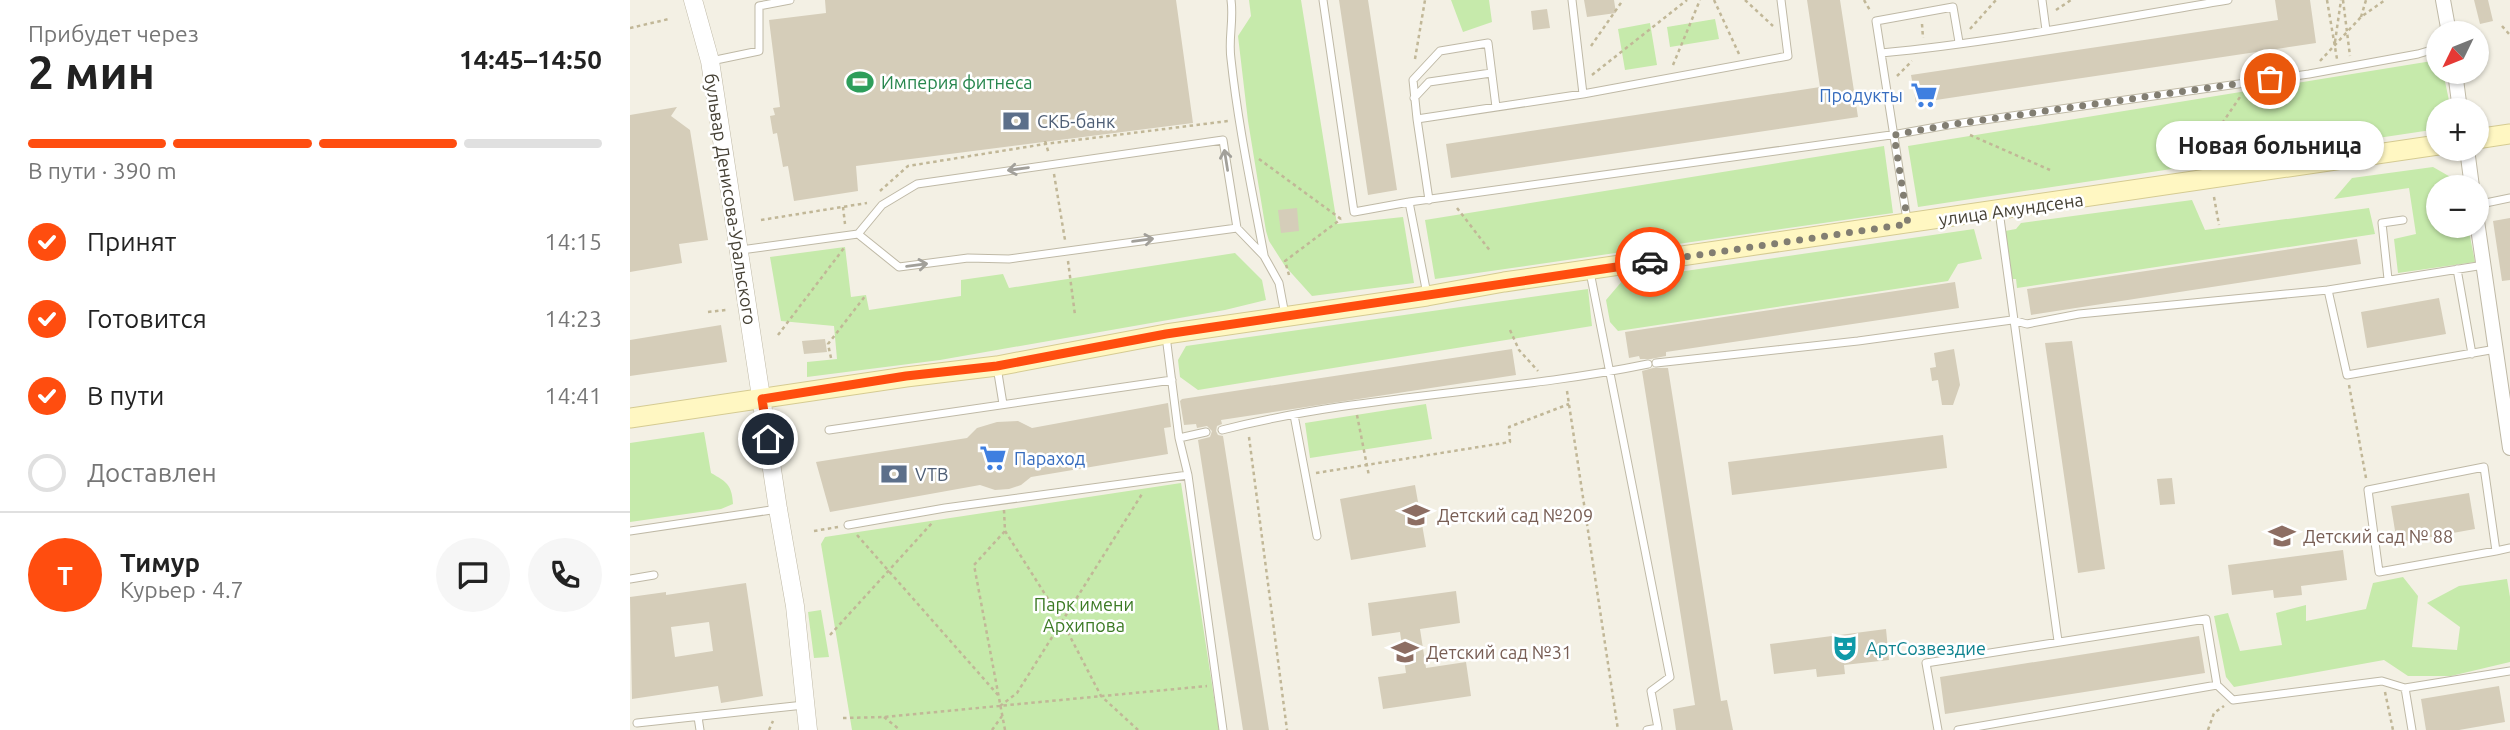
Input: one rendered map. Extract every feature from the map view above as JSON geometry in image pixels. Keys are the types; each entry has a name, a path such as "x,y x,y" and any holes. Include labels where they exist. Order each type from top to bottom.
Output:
{"main road":[{"path":"2489,137 2510,134"},
{"name":"улица Амундсена","path":"630,418 906,376 997,366 1166,334 1427,296 1504,282 2426,147"}],"street":[{"name":"бульвар Денисова-Уральского","path":"693,0 710,61 795,606 808,730"},
{"path":"2442,0 2446,21"},
{"path":"2480,238 2510,448"}],"lane":[{"path":"710,61 759,51 759,6 790,0"},
{"path":"1231,0 1233,13 1230,54 1264,256"},
{"path":"1323,0 1354,212 2309,74 2426,52"},
{"path":"1572,0 1583,94"},
{"path":"1418,119 1583,94 1788,57 1781,0"},
{"path":"2042,0 2046,30"},
{"path":"1881,53 1924,49 2228,0"},
{"path":"1908,224 1876,21 1952,7 1959,42"},
{"path":"1429,200 1413,80 1440,51 1488,43 1496,107"},
{"path":"1414,98 1430,82 1492,73"},
{"path":"858,234 882,205 917,184 1223,140 1237,228 1264,256 1279,284 1285,317"},
{"path":"2489,202 2510,198"},
{"path":"1409,202 1427,296"},
{"path":"1999,211 2058,641"},
{"path":"2388,279 2382,223 2403,220"},
{"path":"739,250 858,234 899,267 968,258 1009,259 1237,228"},
{"path":"1223,430 1247,423 1355,405 1548,383 1652,364 1858,341 2012,320 2027,324 2079,314 2328,290 2484,265"},
{"path":"2457,269 2472,354"},
{"path":"1590,271 1670,677 1651,691 1658,729 1647,730"},
{"path":"2328,290 2347,375 2496,349"},
{"path":"1166,334 1223,730"},
{"path":"997,366 1003,404"},
{"path":"829,430 1172,380"},
{"path":"1294,415 1317,536"},
{"path":"1179,438 1206,432"},
{"path":"2496,551 2484,467 2368,490 2379,572 2496,551 2510,548"},
{"path":"848,525 946,508 1188,475"},
{"path":"630,531 778,509"},
{"path":"630,579 654,575"},
{"path":"1938,730 1926,663 2206,619 2217,685 2233,700 2382,681 2406,688 2510,671"},
{"path":"1958,730 2217,685"},
{"path":"2406,688 2412,730"},
{"path":"637,723 804,705"},
{"path":"698,717 699,730"}],"path":[{"path":"1413,80 1420,19 1425,0"},
{"path":"1578,63 1623,0"},
{"path":"1581,83 1687,0"},
{"path":"1668,78 1700,0"},
{"path":"1714,0 1744,65"},
{"path":"1745,0 1786,37"},
{"path":"1959,42 1996,0"},
{"path":"2045,18 2071,0"},
{"path":"2327,0 2338,69"},
{"path":"2334,45 2342,0"},
{"path":"2342,0 2352,66"},
{"path":"2361,17 2366,0"},
{"path":"2309,74 2361,17 2385,0"},
{"path":"1890,83 1924,49 1921,13"},
{"path":"630,27 669,19"},
{"path":"2502,26 2510,35"},
{"path":"2206,147 2250,82"},
{"path":"1948,125 2050,170"},
{"path":"1045,141 1053,164 1075,315"},
{"path":"1244,148 1341,219"},
{"path":"1449,197 1491,252"},
{"path":"778,335 846,244 843,207"},
{"path":"1290,282 1285,261 1354,212"},
{"path":"831,358 828,344 866,295"},
{"path":"708,312 726,310"},
{"path":"1510,330 1519,350"},
{"path":"2347,375 2368,490"},
{"path":"1306,475 1510,442 1509,427 1569,404 1618,730"},
{"path":"1355,405 1368,476"},
{"path":"1247,423 1287,730"},
{"path":"1000,706 1017,693 1152,480"},
{"path":"1004,500 1005,531 1062,621 1101,696 1138,730"},
{"path":"830,635 946,508"},
{"path":"814,531 848,525"},
{"path":"1005,531 974,565 1005,730"},
{"path":"857,535 998,695"},
{"path":"2382,681 2393,730"},
{"path":"842,718 884,717 1217,685"},
{"path":"2208,730 2214,713 2233,700"},
{"path":"992,730 1002,716"},
{"path":"884,717 900,730"}],"green space":[{"path":"1249,0 1301,0 1337,224 1403,217 1414,283 1312,296 1285,266 1269,241 1248,121 1238,36 1251,16"},
{"path":"1451,0 1489,0 1492,22 1463,32"},
{"path":"1715,19 1719,39 1670,47 1667,27"},
{"path":"1650,23 1657,65 1625,70 1618,29"},
{"path":"2426,62 2426,84 2446,84 2448,98 2426,98 2426,131 1918,207 1908,146"},
{"path":"1884,146 1893,213 1435,279 1425,220"},
{"path":"2433,167 2447,175 2426,175 2426,238 2470,238 2475,262 2398,273 2394,239 2416,234 2409,188 2334,199 2352,178"},
{"path":"2192,200 2205,230 2369,208 2375,234 2017,288 2016,279 2012,279 2005,231 2016,229 2021,223"},
{"path":"1974,229 1982,259 1958,264 1948,281 1618,331 1610,322 1606,300 1623,280"},
{"path":"845,247 851,297 866,295 869,310 961,296 961,280 1003,274 1009,288 1235,253 1262,280 1266,300 1225,310 940,360 807,377 807,362 837,359 834,326 781,321 770,257"},
{"path":"1588,289 1592,326 1198,390 1180,377 1178,360 1186,346"},
{"path":"1426,404 1432,439 1310,458 1305,423"},
{"path":"704,432 711,473 728,485 733,504 721,509 630,522 630,443"},
{"name":"Парк имени Архипова","path":"1181,483 1219,730 852,730 821,544 825,537"},
{"path":"2403,577 2418,596 2412,647 2457,650 2460,627 2427,603 2459,586 2507,579 2510,597 2510,662 2451,676 2408,676 2384,660 2234,687 2226,677 2214,616 2228,613 2240,651 2282,645 2276,613 2306,605 2306,621 2366,609 2373,583"},
{"path":"821,610 829,657 814,658 808,612"}],"building":[{"path":"825,0 1176,0 1193,123 856,166 858,191 794,201 788,166 783,167 777,133 773,134 770,116 775,115 773,108 780,107 769,20 826,13"},
{"path":"1339,0 1368,0 1397,190 1368,195"},
{"path":"1584,0 1614,0 1616,13 1587,17"},
{"path":"1807,0 1840,0 1858,117 1451,178 1446,144 1820,87"},
{"path":"2275,0 2310,0 2316,43 1916,103 1911,75 2278,20"},
{"path":"2474,0 2488,0 2493,21 2479,21"},
{"path":"1547,9 1550,28 1533,30 1531,11"},
{"path":"677,107 671,116 690,130 708,240 679,244 682,263 630,272 630,115"},
{"path":"1297,208 1299,231 1281,233 1278,210"},
{"path":"2510,218 2510,280 2502,281 2493,221"},
{"path":"2357,239 2361,264 2031,315 2027,289"},
{"path":"1955,282 1959,308 1666,352 1666,356 1651,359 1640,359 1639,356 1629,358 1625,332"},
{"path":"2439,298 2446,334 2367,348 2361,312"},
{"path":"721,325 727,362 630,376 630,340"},
{"path":"825,339 827,352 804,354 802,341"},
{"path":"2072,341 2105,569 2078,573 2045,343"},
{"path":"1512,349 1516,375 1221,420 1222,424 1217,426 1216,431 1223,436 1269,730 1243,730 1198,440 1210,437 1212,431 1207,426 1197,428 1196,424 1184,425 1180,401"},
{"path":"1954,349 1960,385 1953,405 1942,405 1938,380 1932,381 1930,368 1936,367 1934,353"},
{"path":"1668,368 1721,701 1727,700 1733,730 1676,730 1673,709 1695,705 1642,371"},
{"name":"Параход","path":"1168,403 1171,427 1164,428 1168,454 1031,477 1021,485 1009,489 995,490 980,485 830,512 816,462 967,438 977,428 997,422 1018,421 1032,428"},
{"path":"1943,435 1947,468 1732,495 1728,462"},
{"path":"2172,478 2175,504 2160,505 2157,479"},
{"path":"1415,485 1426,547 1351,560 1340,499"},
{"path":"2469,493 2475,529 2397,543 2391,506"},
{"path":"2343,550 2347,580 2301,586 2302,595 2274,598 2273,590 2232,595 2228,565"},
{"path":"746,583 763,696 721,703 718,686 632,699 630,597 666,592 666,595","holes":["709,622 713,651 675,657 671,627"]},
{"path":"1456,591 1460,623 1420,629 1426,668 1466,662 1471,696 1383,709 1378,677 1406,673 1400,632 1372,636 1368,603"},
{"path":"1886,629 1889,660 1844,665 1845,674 1817,677 1816,669 1774,674 1770,644"},
{"path":"2199,636 2205,673 1945,714 1940,677"},
{"path":"2499,686 2505,722 2459,730 2426,730 2421,699"}],"way so far":[{"path":"1650,262 1908,224 1894,135 2270,79"}],"place":[{"name":"Новая больница","path":"2270,79"},
{"name":"Империя фитнеса","path":"860,82"},
{"name":"Продукты","path":"1924,95"},
{"name":"СКБ-банк","path":"1016,121"},
{"name":"Параход","path":"993,458"},
{"name":"VTB","path":"894,474"},
{"name":"Детский сад №209","path":"1416,515"},
{"name":"Детский сад № 88","path":"2282,536"},
{"name":"АртСозвездие","path":"1845,648"},
{"name":"Детский сад №31","path":"1405,652"}],"route":[{"path":"768,439 762,399 906,376 997,366 1166,334 1650,262"}]}
